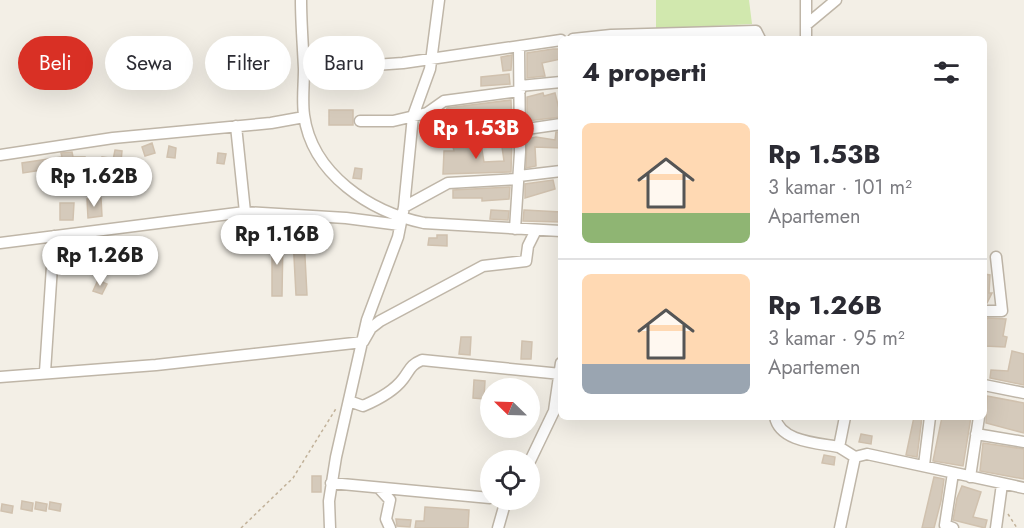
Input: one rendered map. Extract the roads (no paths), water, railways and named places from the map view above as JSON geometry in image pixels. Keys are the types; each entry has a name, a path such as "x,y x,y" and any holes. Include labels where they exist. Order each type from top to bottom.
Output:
{"street":[{"path":"301,0 303,47"},
{"path":"330,528 331,483 367,320 402,217 413,116 432,58 439,0"},
{"path":"806,0 806,36"},
{"path":"806,25 836,0"},
{"path":"630,36 747,30 759,33 760,36"},
{"path":"385,64 519,48 558,41"},
{"path":"515,229 520,132 519,48"},
{"path":"360,121 393,121 428,113 444,101 558,83"},
{"path":"304,90 304,117 318,153 338,180 366,201 402,217"},
{"path":"428,113 440,134 447,140 520,132 558,125"},
{"path":"0,155 105,139 304,117"},
{"path":"236,126 245,212"},
{"path":"402,217 448,183 558,171"},
{"path":"0,243 245,212 346,218 402,217 515,229 558,231"},
{"path":"363,342 371,328 380,321 483,266 526,261 528,246 536,230"},
{"path":"45,372 54,236"},
{"path":"987,311 1002,310 996,257"},
{"path":"0,377 145,366 363,342"},
{"path":"350,401 363,406 378,399 403,380 410,364 422,360 558,374"},
{"path":"537,450 554,411 558,386"},
{"path":"987,386 1024,393"},
{"path":"776,420 785,433 839,447 855,458 879,455 1024,488"},
{"path":"839,447 844,420"},
{"path":"924,465 930,420"},
{"path":"970,477 978,420"},
{"path":"976,434 1024,442"},
{"path":"840,528 855,458"},
{"path":"953,473 945,525 953,528"},
{"path":"331,483 480,497"},
{"path":"996,528 1002,484"},
{"path":"379,488 390,500 386,519 390,528"},
{"path":"498,528 503,510"}]}
